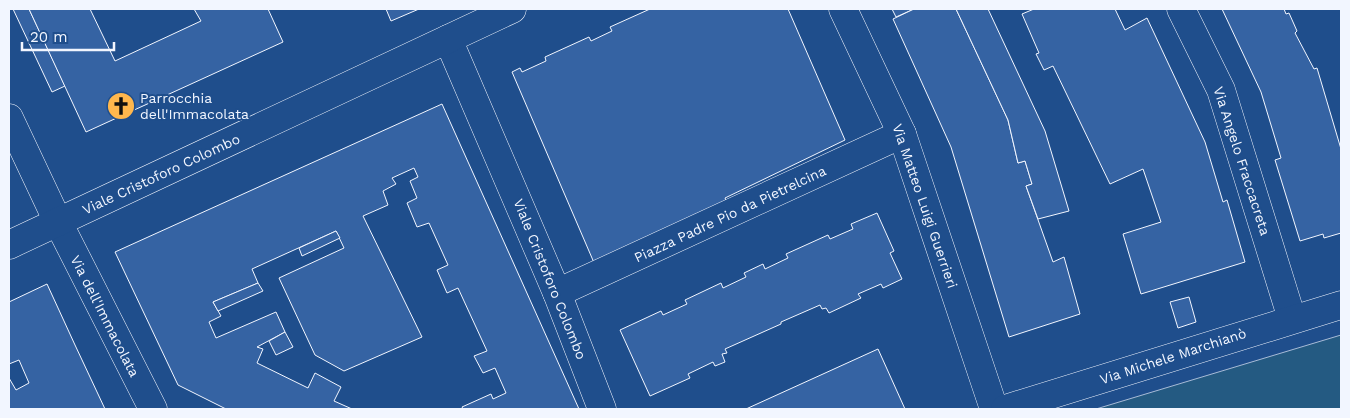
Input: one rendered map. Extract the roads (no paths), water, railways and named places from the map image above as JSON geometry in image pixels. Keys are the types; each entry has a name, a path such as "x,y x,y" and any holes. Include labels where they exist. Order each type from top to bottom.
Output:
{"street":[{"name":"Via Matteo Luigi Guerrieri","path":"843,9 902,134 994,409"},
{"name":"Via Angelo Fraccacreta","path":"1181,9 1221,90 1292,319"},
{"name":"Viale Cristoforo Colombo","path":"9,245 506,10"},
{"name":"Viale Cristoforo Colombo","path":"448,38 557,293 602,409"},
{"name":"Via dell'Immacolata","path":"9,118 58,222 153,409"},
{"name":"Piazza Padre Pio da Pietrelcina","path":"557,293 902,134"},
{"name":"Via Michele Marchianò","path":"1004,409 1341,305"}],"place":[{"name":"Parrocchia dell'Immacolata","path":"121,106"}]}
